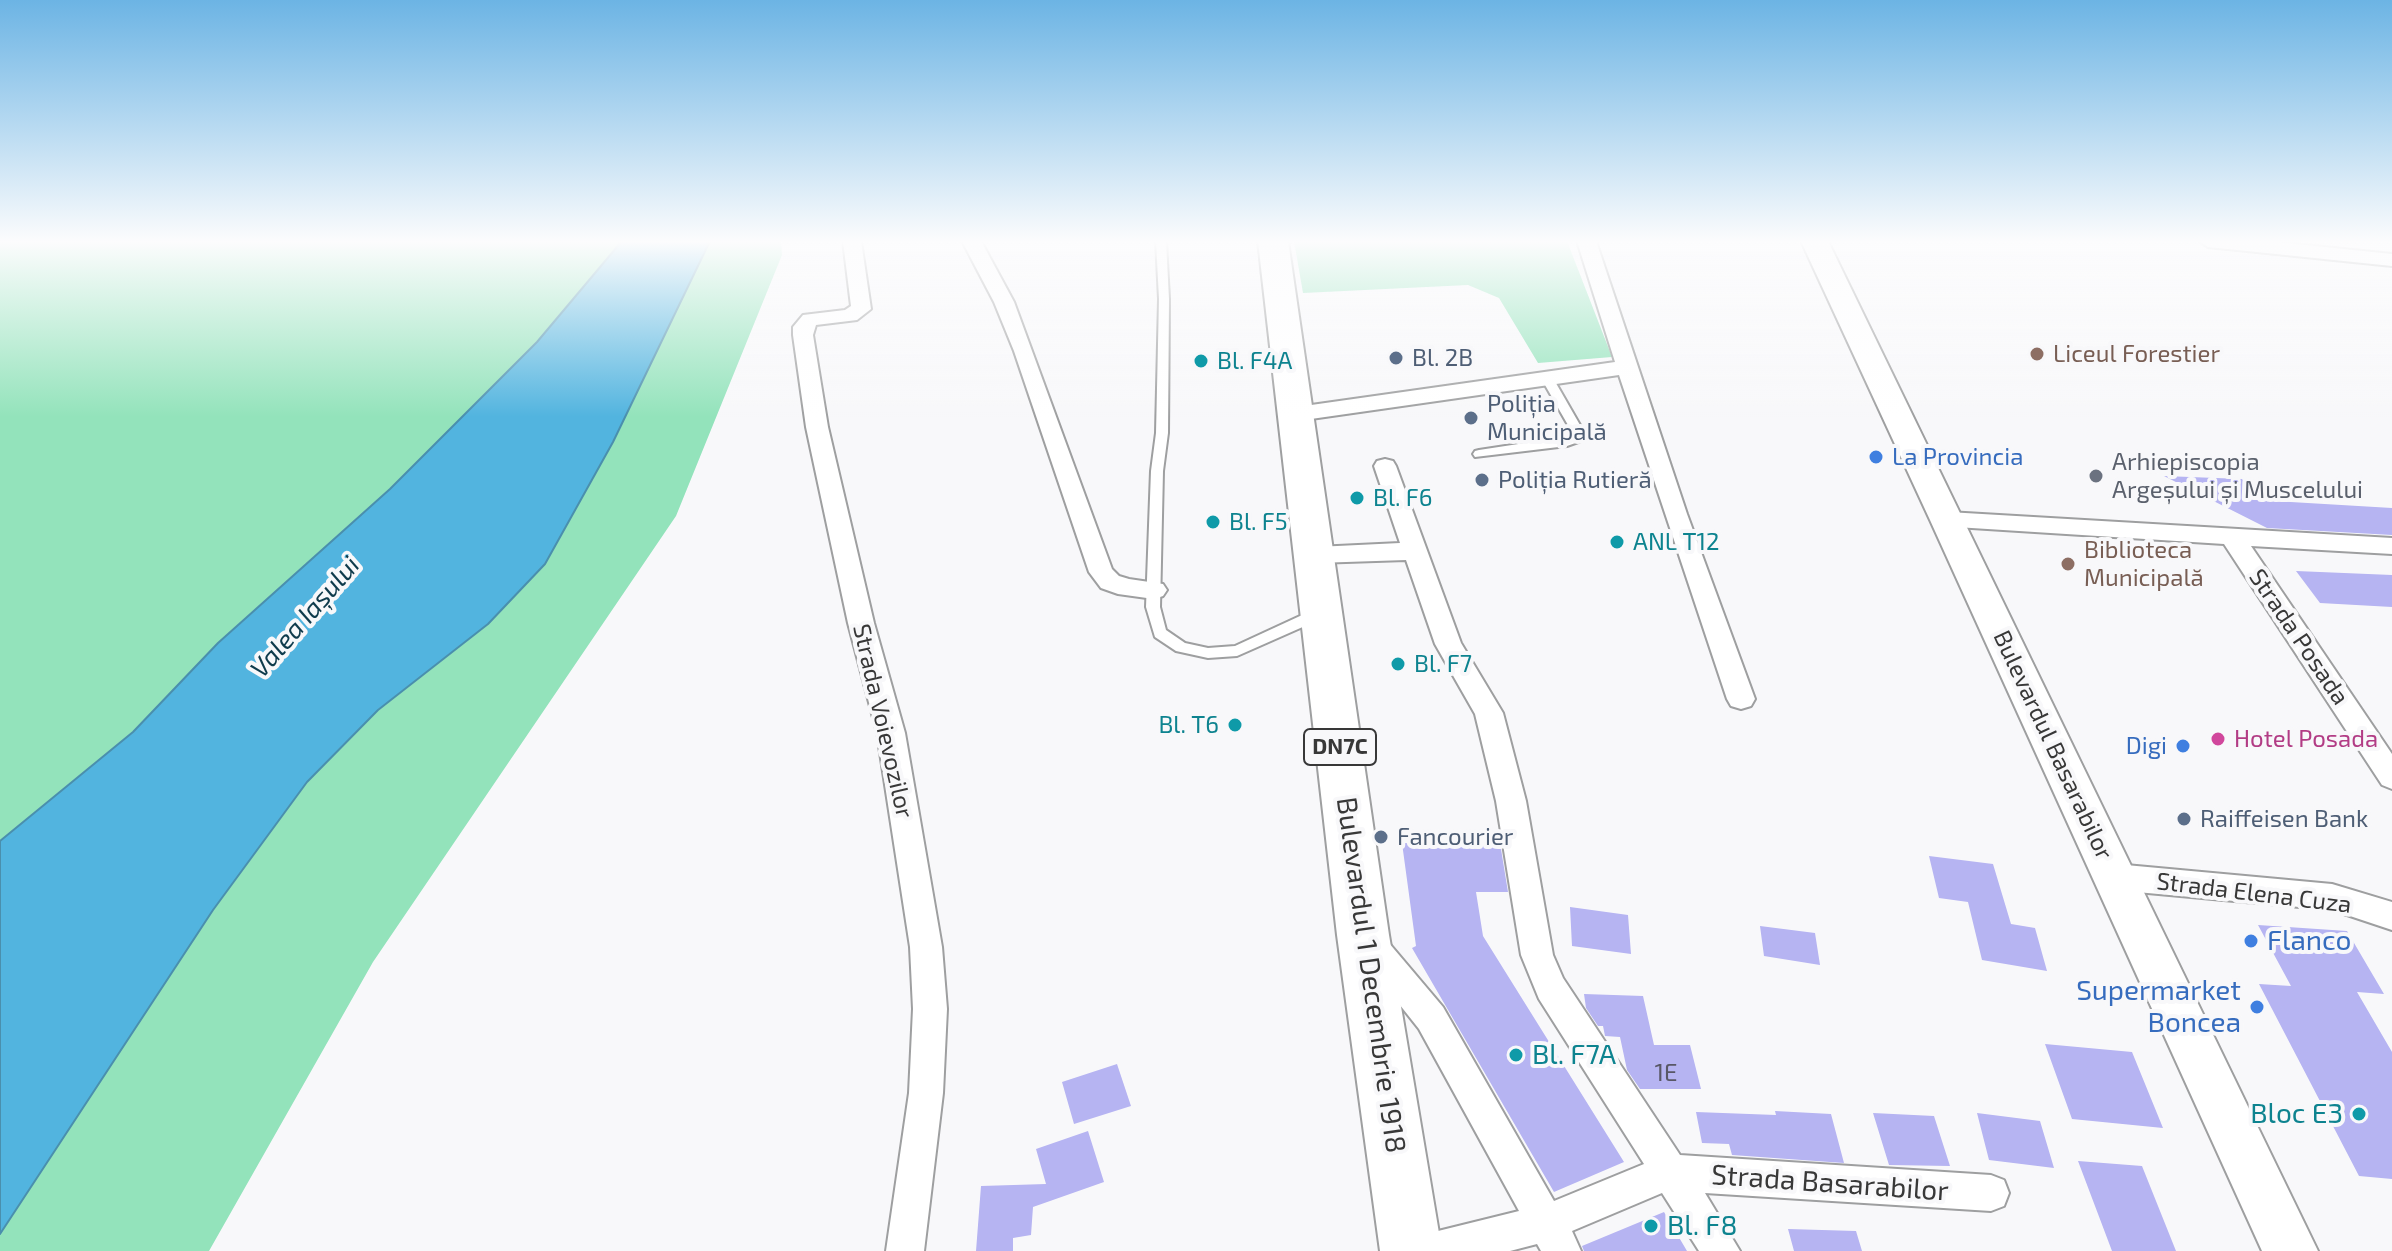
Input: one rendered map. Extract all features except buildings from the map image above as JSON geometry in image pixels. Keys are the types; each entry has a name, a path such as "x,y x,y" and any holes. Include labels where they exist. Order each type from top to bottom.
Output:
{"main road":[{"name":"Bulevardul 1 Decembrie 1918","path":"1281,299 1363,935 1411,1251"},
{"name":"Bulevardul Basarabilor","path":"1842,299 2290,1251"}],"street":[{"name":"Strada Voievozilor","path":"862,299 861,309 850,316 810,319 803,327 817,427 861,623 891,733 926,947 930,1009 926,1093 905,1251"},
{"path":"1003,299 1024,351 1101,572 1110,582 1127,588 1154,590"},
{"path":"1605,299 1675,514 1741,699"},
{"path":"1297,414 1628,367"},
{"path":"1385,466 1448,644 1489,713 1511,801 1530,920 1551,988 1721,1251"},
{"name":"Strada Posada","path":"1948,520 2392,546"},
{"name":"Strada Posada","path":"2232,537 2392,777"},
{"path":"1316,555 1414,551"},
{"name":"Strada Elena Cuza","path":"2115,877 2332,897 2392,916"},
{"path":"1363,935 1431,1018 1554,1237"},
{"path":"1434,1251 1554,1237 1668,1172"},
{"name":"Strada Basarabilor","path":"1668,1172 1991,1193"}],"lane":[{"path":"1164,299 1162,433 1157,471 1153,607 1160,633 1181,647 1208,653 1237,651 1323,611"},
{"path":"1479,454 1577,438 1578,432 1547,378"}],"green space":[{"path":"0,299 764,299 676,516 373,962 209,1251 0,1251"},
{"path":"1500,299 1590,299 1612,357 1538,363"}],"water":[{"name":"Valea Iașului","path":"573,299 682,299 613,442 545,564 488,624 378,710 307,782 213,910 0,1234 0,841 133,732 218,643 390,489 537,342"}],"place":[{"name":"Liceul Forestier","path":"2037,354"},
{"name":"Bl. 2B","path":"1396,358"},
{"name":"Bl. F4A","path":"1201,361"},
{"name":"Poliția Municipală","path":"1471,418"},
{"name":"La Provincia","path":"1876,457"},
{"name":"Arhiepiscopia Argeșului și Muscelului","path":"2096,476"},
{"name":"Poliția Rutieră","path":"1482,480"},
{"name":"Bl. F6","path":"1357,498"},
{"name":"Bl. F5","path":"1213,522"},
{"name":"ANL T12","path":"1617,542"},
{"name":"Biblioteca Municipală","path":"2068,564"},
{"name":"Bl. F7","path":"1398,664"},
{"name":"Bl. T6","path":"1235,725"},
{"name":"Hotel Posada","path":"2218,739"},
{"name":"Digi","path":"2183,746"},
{"name":"Raiffeisen Bank","path":"2184,819"},
{"name":"Fancourier","path":"1381,837"},
{"name":"Flanco","path":"2251,941"},
{"name":"Supermarket Boncea","path":"2257,1007"},
{"name":"Bl. F7A","path":"1516,1055"},
{"name":"Bloc E3","path":"2359,1114"},
{"name":"Bl. F8","path":"1651,1226"}]}
